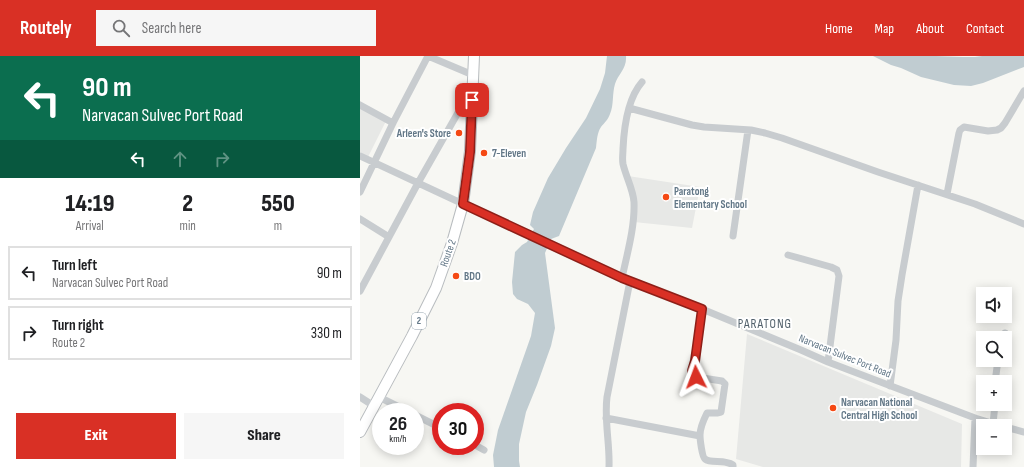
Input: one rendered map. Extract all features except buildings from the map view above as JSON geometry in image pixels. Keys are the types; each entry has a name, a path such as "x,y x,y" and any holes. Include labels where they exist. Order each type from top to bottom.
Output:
{"highway":[{"name":"Route 2","path":"376,403 436,288 452,243 463,204 470,152 474,56"},
{"name":"Route 2","path":"360,432 372,410"}],"street":[{"path":"360,192 393,123 428,56 473,75"},
{"path":"622,278 631,236 634,202 623,161 624,135 629,108 634,93 642,82"},
{"path":"360,291 362,282 389,237 472,87"},
{"path":"947,194 958,133 960,130 964,127 988,131 1001,128 1006,123 1024,91"},
{"path":"360,105 393,123"},
{"path":"629,108 692,125 766,133 947,194 1024,224"},
{"path":"733,236 748,130"},
{"name":"Narvacan Sulvec Port Road","path":"360,156 622,278 702,309 828,362 978,419"},
{"path":"890,386 896,340 898,301 918,185"},
{"path":"360,219 389,237"},
{"path":"788,255 837,270 839,276 828,362"},
{"path":"609,467 610,456 605,408 630,281"},
{"path":"702,309 692,374 696,377 722,381 725,384 721,412 707,413 701,430 700,436 703,458 711,461 728,462 731,463 733,467"},
{"path":"360,397 372,405"},
{"path":"379,397 391,403"},
{"path":"606,418 700,436"},
{"path":"972,467 975,418"},
{"path":"1012,429 1024,432"}],"shaded area":[{"path":"607,56 626,56 624,68 616,80 611,111 601,127 597,137 596,148 559,236 551,239 545,253 555,328 551,346 526,412 519,444 520,467 494,467 493,455 498,430 531,336 535,313 528,304 517,299 513,294 512,282 515,252 527,242 534,229 530,225 533,212 548,178 586,118 600,89 605,73"},
{"path":"873,56 1024,56 1024,67 983,83 971,86 954,85 921,77"},
{"path":"360,107 386,121 367,159 360,155"},
{"name":"Paratong Elementary School","path":"628,176 700,187 692,228 634,222"},
{"name":"Narvacan National Central High School","path":"747,334 962,424 961,467 763,467 736,459"}],"place":[{"name":"Arleen's Store","path":"459,133"},
{"name":"7-Eleven","path":"484,153"},
{"name":"Paratong Elementary School","path":"666,197"},
{"name":"BDO","path":"456,276"},
{"name":"Narvacan National Central High School","path":"833,408"}],"district":[{"name":"PARATONG","path":"765,324"}],"route":[{"path":"472,100 470,152 463,204 622,278 702,309 695,361 692,371 692,374 696,377"}]}
